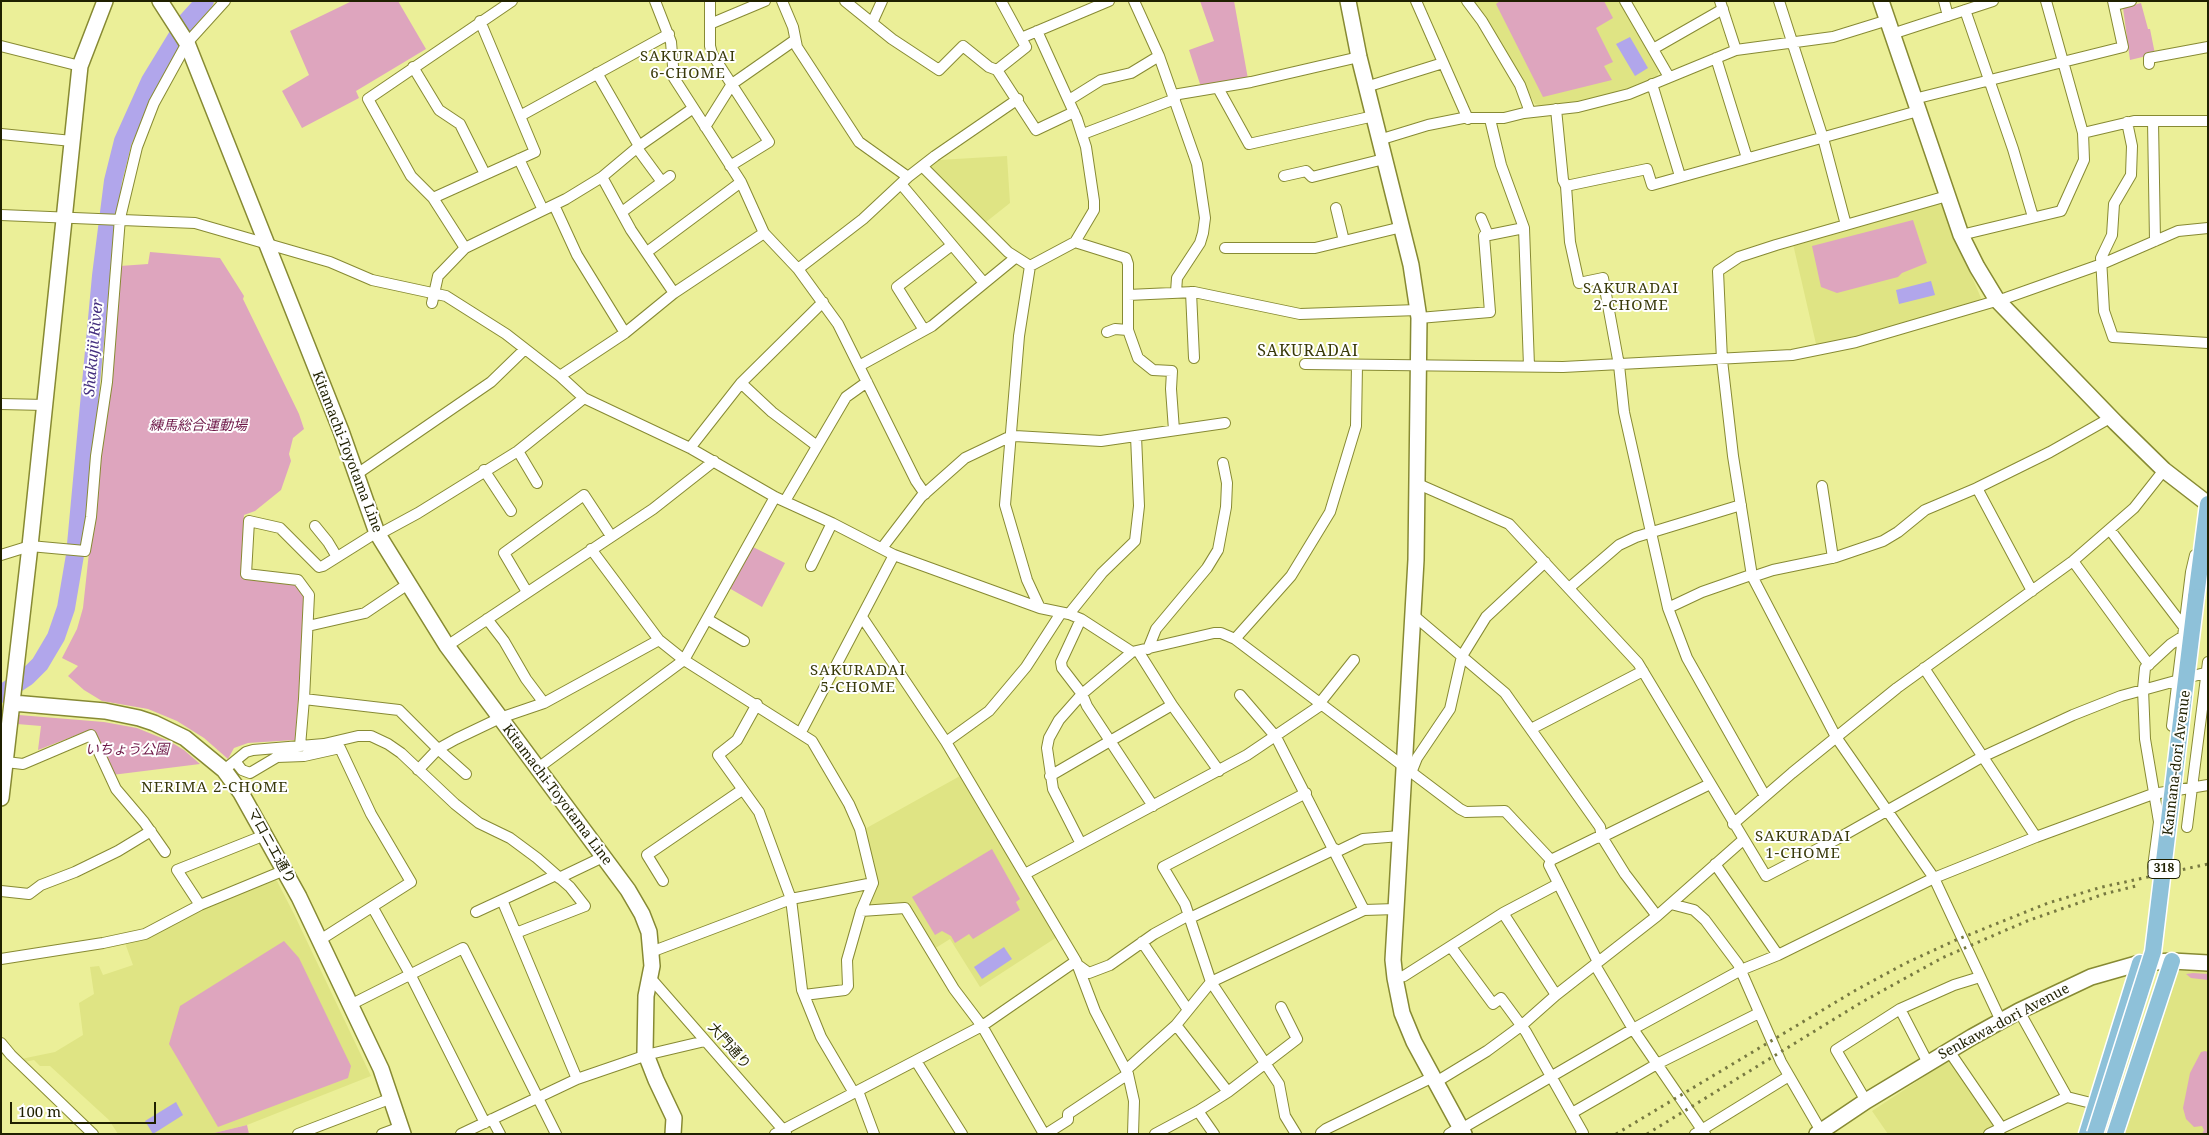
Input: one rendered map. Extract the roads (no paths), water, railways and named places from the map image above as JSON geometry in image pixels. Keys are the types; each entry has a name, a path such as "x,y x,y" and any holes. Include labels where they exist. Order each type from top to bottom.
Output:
{"main road":[{"name":"Kannana-dori Avenue","path":"2106,1134 2156,978 2164,944 2203,592 2202,537 2208,504"},
{"name":"Kannana-dori Avenue","path":"2095,1134 2153,952 2203,592"},
{"path":"2115,1134 2172,961"},
{"path":"2087,1134 2140,963"}],"street":[{"path":"2,790 30,546 80,66 105,1"},
{"name":"Kitamachi-Toyotama Line","path":"160,1 187,43 357,474 377,533 447,646 602,858 628,890 642,914 649,932 652,966 644,1015 646,1056"},
{"path":"1,555 30,546 85,551 92,517 96,456 106,382 118,219 137,147 154,103 187,43 225,1"},
{"path":"466,248 433,198 411,176 368,99 512,1"},
{"path":"654,1 669,34 674,78 692,109 741,182 764,233 798,269 838,324 916,481 925,494"},
{"path":"710,1 710,46 712,54 769,142 730,166"},
{"path":"710,24 765,1"},
{"path":"782,1 793,27 797,47 859,142 904,181 952,245 984,283"},
{"path":"845,1 892,39 939,70 963,46 989,68 997,70 1018,99 1036,130 1074,112"},
{"path":"872,23 882,1"},
{"path":"997,70 1026,47 1001,1"},
{"path":"1022,38 1109,1"},
{"path":"1134,1 1160,56 1197,164 1204,218 1200,243 1177,278 1176,292"},
{"path":"1348,1 1366,87 1402,227 1416,289 1419,314 1418,484 1408,770 1400,836 1393,960 1398,999 1407,1025 1459,1131 1633,1029 1741,970 1778,955 1934,878 2036,837 2153,794 2208,785"},
{"path":"1416,1 1468,118"},
{"path":"1467,1 1482,21 1520,85 1530,112"},
{"path":"1626,1 1669,77"},
{"path":"1779,1 1823,138 1846,224"},
{"path":"1881,1 1961,235 1977,267 1997,300 2110,418 2164,470 2208,504"},
{"path":"1944,1 1948,16"},
{"path":"1379,140 1428,125 1468,118 1504,118 1530,112 1578,107 1629,94 1736,50 1833,37 1948,16 1993,1"},
{"path":"1961,235 2062,211 2084,160 2083,133 2046,1"},
{"path":"1566,186 1647,169 1652,185 1823,138 1989,81 2123,47 2114,3 2131,1"},
{"path":"1653,49 1722,5 1736,50"},
{"path":"1965,10 2034,217"},
{"path":"433,198 535,152 480,21"},
{"path":"1030,266 1076,242 1094,210 1093,192 1082,134 1069,100 1037,31"},
{"path":"520,116 669,34"},
{"path":"705,127 732,84 795,40"},
{"path":"1,46 80,66"},
{"path":"2149,64 2149,58 2208,47"},
{"path":"1069,100 1102,80 1131,72 1160,56"},
{"path":"1082,134 1174,97 1359,57"},
{"path":"1716,58 1747,158"},
{"path":"1366,87 1443,63"},
{"path":"413,67 438,110 460,124 485,174"},
{"path":"597,73 638,147 666,179 622,212"},
{"path":"1652,84 1680,176"},
{"path":"1218,88 1249,144 1374,116"},
{"path":"798,269 863,219 922,166 1018,99"},
{"path":"433,298 438,276 466,248 554,205 602,177 638,147 692,109"},
{"path":"1556,109 1563,180 1566,186 1570,242 1579,282 1603,278 1619,365 1624,412 1668,608 1687,658 1765,796"},
{"path":"1490,119 1501,165 1524,228 1529,366"},
{"path":"2153,121 2155,241"},
{"path":"2083,133 2127,122 2208,121"},
{"path":"2127,122 2132,146 2133,162 2131,175 2114,204 2112,235 2101,258 2104,311 2113,337 2208,343"},
{"path":"1,134 72,141"},
{"path":"519,159 543,210"},
{"path":"1284,176 1306,171 1312,177 1384,159"},
{"path":"922,166 1015,258 1030,266"},
{"path":"602,177 674,293"},
{"path":"647,252 741,182"},
{"path":"1947,196 1846,224 1739,257 1718,271 1722,360 1740,505 1752,576 1836,737 1934,878 2001,1021"},
{"path":"554,205 577,255 625,333"},
{"path":"1336,208 1344,241"},
{"path":"1,215 195,223 330,262 372,280 433,298 446,296 506,334 560,376 584,398 690,448 775,497 832,523 894,555 1040,608 1082,619 1124,649 1139,651 1214,633 1221,633 1234,638 1460,809 1466,812 1505,811 1551,860"},
{"path":"1481,218 1488,236"},
{"path":"1225,248 1315,248 1402,227"},
{"path":"1128,295 1191,292 1224,297 1300,314 1490,312 1484,236 1524,228"},
{"path":"1305,364 1563,367 1792,355 1856,342 1997,300 2102,264 2178,232 2208,228"},
{"path":"560,376 625,333 674,293 764,233"},
{"path":"1076,242 1126,258 1128,264 1128,330 1138,358 1153,370 1172,371 1171,389 1174,430"},
{"path":"924,330 897,287 952,245"},
{"path":"859,366 924,330 954,310 1015,258"},
{"path":"1030,266 1019,336 1005,505 1027,580 1040,608"},
{"path":"1191,292 1194,358"},
{"path":"690,448 741,382 823,302"},
{"path":"1107,332 1115,329 1128,330"},
{"path":"357,474 491,382 525,349"},
{"path":"1234,638 1291,576 1330,512 1356,426 1357,365"},
{"path":"741,382 772,412 817,446"},
{"path":"785,501 846,397 867,382"},
{"path":"300,746 309,595 298,580 246,574 249,521 280,528 319,567 377,533 383,532 418,513 518,450 584,398"},
{"path":"1,404 45,405"},
{"path":"1668,608 1728,582 1833,558 1883,541 1926,510 1977,488 2050,452 2110,418"},
{"path":"882,548 925,494 972,453 1010,436 1101,441 1225,423"},
{"path":"946,742 989,711 1026,667 1065,614 1102,573 1135,541 1139,506 1136,436"},
{"path":"518,450 537,482"},
{"path":"447,646 653,509 714,461"},
{"path":"1081,844 1053,789 1050,776 1049,738 1059,720 1082,694 1139,651 1207,568 1218,550 1226,507 1227,482 1223,463"},
{"path":"484,470 511,511"},
{"path":"1733,824 1896,688 2073,562 2134,508 2164,470"},
{"path":"1418,484 1510,524 1638,663 1742,840 1766,876 1888,811 1982,757 2073,716 2143,689 2207,672"},
{"path":"1822,486 1833,558"},
{"path":"1977,488 2032,591"},
{"path":"527,592 504,553 584,495 611,536"},
{"path":"538,768 684,660 775,497"},
{"path":"1569,588 1619,545 1636,537 1740,505"},
{"path":"810,566 832,523"},
{"path":"315,526 337,556"},
{"path":"2110,530 2183,632"},
{"path":"2164,792 2192,566 2202,537"},
{"path":"591,549 659,640 684,660 757,704 812,741 849,804 860,829 873,883 861,911 847,960 848,986 845,990 804,995"},
{"path":"801,732 894,555"},
{"path":"1408,770 1450,709 1462,656 1486,617 1545,562"},
{"path":"2073,562 2149,665"},
{"path":"308,626 365,613 408,584"},
{"path":"1412,614 1505,692 1600,827 1602,837 1624,874 1657,916"},
{"path":"862,617 946,742 1077,963 1096,1011 1127,1072 1134,1100 1133,1134"},
{"path":"707,618 744,641"},
{"path":"487,619 504,641 526,679 544,703"},
{"path":"1082,619 1060,662 1062,668 1082,694 1087,706 1153,806"},
{"path":"2153,867 2159,822 2145,739 2143,689 2145,668 2183,632"},
{"path":"418,770 438,749 500,718 544,703 659,640"},
{"path":"1139,651 1172,705 1219,771"},
{"path":"1025,874 1219,771 1276,737 1320,704 1354,660"},
{"path":"2187,828 2194,787 2208,662"},
{"path":"1924,668 2036,837"},
{"path":"1531,729 1643,671"},
{"path":"1240,695 1276,737 1336,851 1364,910"},
{"path":"304,699 399,710 466,774"},
{"name":"マロニエ通り","path":"13,700 106,711 139,718 154,723 184,738 229,766 241,793 285,870 320,940 381,1069 402,1130"},
{"path":"757,704 737,740 718,755 758,812 791,899 804,995 821,1036 856,1092 874,1134"},
{"path":"1050,776 1172,705"},
{"path":"6,762 23,764 91,735 116,789 151,831 165,852"},
{"path":"229,766 246,752 253,750 324,744 358,736 371,736 401,753 479,823 510,838 558,876 585,906 516,933"},
{"path":"229,766 250,773 278,757 304,756 340,748 371,814 411,882 373,908 320,940"},
{"path":"1710,784 1551,860 1548,866 1596,963 1633,1029 1700,1132 1789,1076"},
{"path":"663,881 647,855 742,790"},
{"path":"1296,1134 1285,1116 1279,1084 1211,982 1190,916 1163,867 1306,793"},
{"path":"1,891 29,894 41,885 76,872 118,851 151,831"},
{"path":"200,905 177,870 266,835"},
{"path":"1077,963 1090,973 1094,972 1110,965 1142,942 1190,916 1336,851 1364,839 1400,836"},
{"path":"1321,1134 1326,1129 1434,1080 1487,1051 1521,1026 1556,994 1657,916 1742,840"},
{"path":"476,912 602,858"},
{"path":"1715,864 1778,955"},
{"path":"1,959 132,938 145,934 200,905 285,870"},
{"path":"651,952 791,899 873,883"},
{"path":"1395,978 1404,976 1503,913 1558,884"},
{"path":"502,900 577,1079"},
{"path":"1671,904 1694,910 1705,920 1741,970 1789,1076 1819,1132"},
{"path":"373,908 489,1121 500,1134"},
{"path":"861,911 905,908 954,989 982,1026 1045,1134 1068,1120 1068,1114 1127,1072 1176,1025 1211,982 1364,910 1396,909"},
{"path":"1503,913 1556,994"},
{"path":"1142,942 1188,1010"},
{"path":"1451,947 1493,1004 1501,998 1521,1026 1582,1133"},
{"path":"350,1005 463,948 556,1134"},
{"name":"Senkawa-dori Avenue","path":"1819,1132 1949,1050 2020,1011 2091,977 2140,963 2172,961 2208,964"},
{"path":"781,1132 982,1026 1077,963"},
{"path":"1866,1101 1836,1050 1900,1009 1954,985 1980,977"},
{"name":"大門通り","path":"649,980 654,982 781,1132"},
{"path":"1155,1134 1198,1111 1228,1092 1298,1039 1281,1007"},
{"path":"1900,1009 1928,1063"},
{"path":"2020,1011 2067,1097"},
{"path":"1572,1113 1657,1064 1759,1013"},
{"path":"1176,1025 1228,1092"},
{"path":"461,1134 577,1079 646,1056 705,1041"},
{"path":"1,1042 6,1057 93,1134"},
{"path":"1949,1050 2000,1130"},
{"path":"646,1056 674,1118 673,1134"},
{"path":"916,1061 962,1134"},
{"path":"1989,1134 2067,1097 2095,1104"},
{"path":"298,1134 392,1098"},
{"path":"1198,1111 1214,1134"},
{"path":"382,1134 402,1130"}],"waterway":[{"name":"Shakujii River","path":"1,694 27,677 40,664 56,637 66,608 75,555 101,276 113,181 123,141 150,81 186,22 205,1"}],"railway":[{"path":"1616,1134 1856,990 1906,963 1956,940 2048,903 2102,887 2208,864"},
{"path":"1647,1134 1862,1002 1942,958 2027,921 2104,894 2140,885"}],"district":[{"name":"SAKURADAI 6-CHOME","path":"688,66"},
{"name":"SAKURADAI 2-CHOME","path":"1631,298"},
{"name":"SAKURADAI","path":"1308,351"},
{"name":"SAKURADAI 5-CHOME","path":"858,680"},
{"name":"NERIMA 2-CHOME","path":"215,788"},
{"name":"SAKURADAI 1-CHOME","path":"1803,846"}],"park label":[{"name":"練馬総合運動場","path":"198,426"},
{"name":"いちょう公園","path":"127,750"}]}
